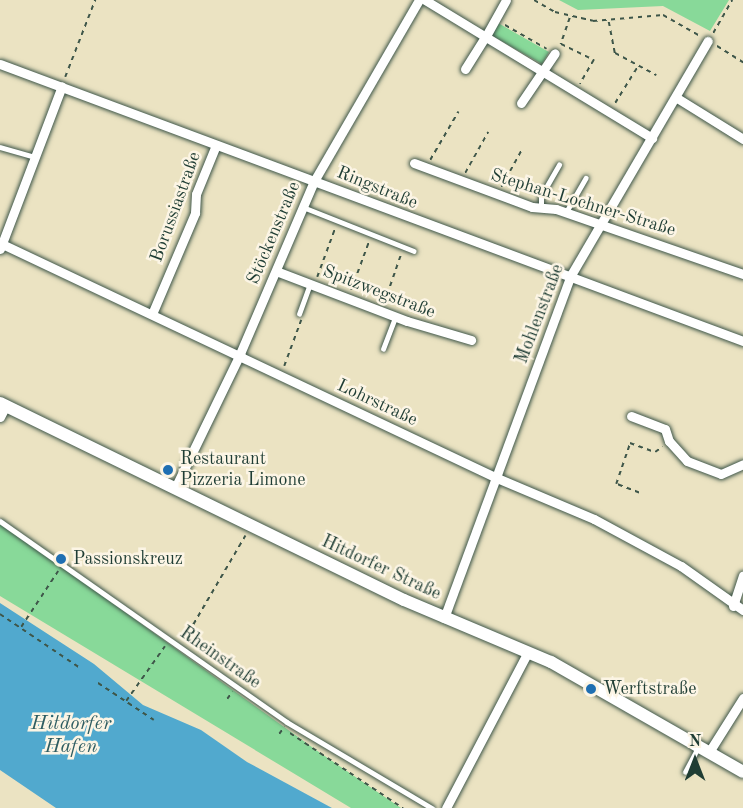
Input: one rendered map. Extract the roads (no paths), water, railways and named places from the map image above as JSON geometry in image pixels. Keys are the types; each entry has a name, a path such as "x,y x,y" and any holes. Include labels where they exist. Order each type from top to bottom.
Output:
{"street":[{"name":"Stöckenstraße","path":"175,488 239,356 314,181 419,0"},
{"path":"424,0 610,110 652,138"},
{"path":"465,69 506,0"},
{"name":"Mohlenstraße","path":"444,618 571,275 677,98 708,41"},
{"path":"521,103 555,53"},
{"name":"Ringstraße","path":"0,64 743,341"},
{"path":"1,245 62,86"},
{"path":"677,98 743,139"},
{"name":"Borussiastraße","path":"152,314 195,213 196,194 216,145"},
{"name":"Stephan-Lochner-Straße","path":"414,163 497,194 542,208 566,212 743,274"},
{"name":"Lohrstraße","path":"1,245 152,314 496,478 594,519 681,566 732,606 743,610"},
{"name":"Spitzwegstraße","path":"276,271 394,317 471,340"},
{"path":"0,417 3,404"},
{"name":"Hitdorfer Straße","path":"3,404 251,527 444,618 528,652 743,772"},
{"path":"631,416 665,429 669,441 687,461 721,474 741,468"},
{"path":"732,606 743,576"},
{"path":"446,808 528,652"},
{"path":"704,749 743,698"}],"lane":[{"path":"0,147 35,157"},
{"path":"542,208 541,196 559,165"},
{"path":"566,212 586,178"},
{"path":"303,207 414,251"},
{"path":"299,314 312,284"},
{"path":"383,349 394,317"},
{"name":"Rheinstraße","path":"0,521 287,722 432,808"},
{"path":"685,772 704,749"}],"water":[{"name":"Hitdorfer Hafen","path":"0,603 94,664 143,705 201,730 247,762 332,808 56,808 0,770"}],"place":[{"name":"Restaurant Pizzeria Limone","path":"168,470"},
{"name":"Passionskreuz","path":"61,559"},
{"name":"Werftstraße","path":"591,689"}]}
